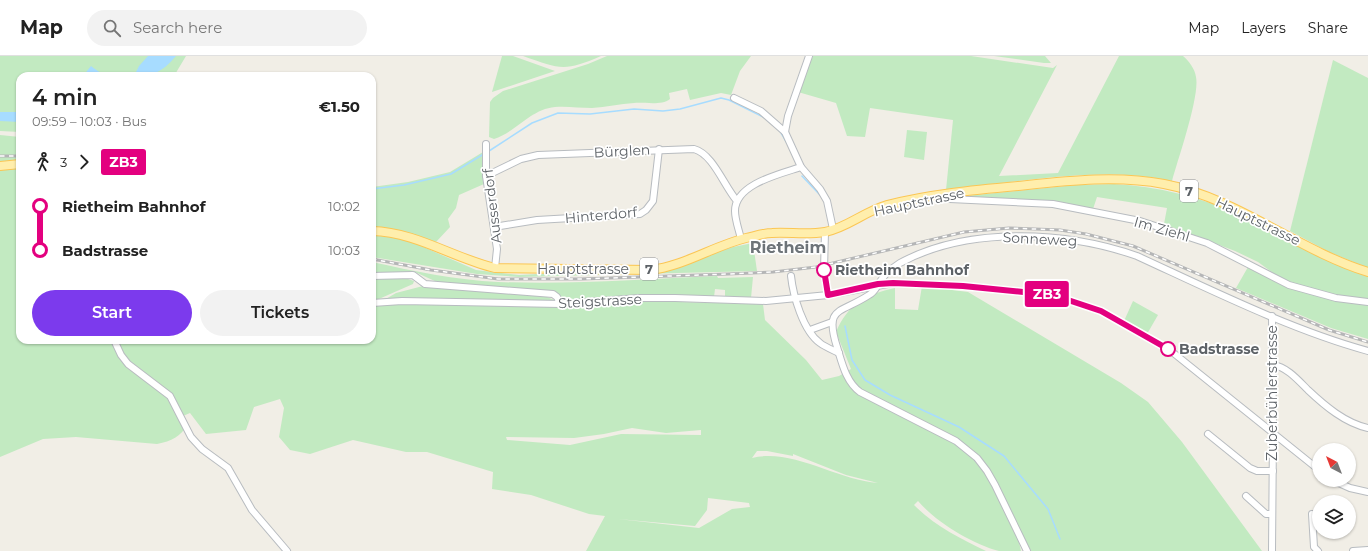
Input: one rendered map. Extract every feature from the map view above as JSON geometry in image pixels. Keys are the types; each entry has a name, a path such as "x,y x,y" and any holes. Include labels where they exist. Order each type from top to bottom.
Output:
{"main road":[{"path":"0,166 16,164"},
{"name":"Hauptstrasse","path":"376,231 402,234 472,263 495,268 548,270 662,268 675,266 741,239 772,233 829,231 876,209 947,194 1074,181 1140,180 1166,184 1226,203 1338,260 1368,272"}],"street":[{"path":"785,132 788,116 809,56"},
{"path":"734,98 761,111 785,132 801,168 820,189 827,201 829,231 824,275 828,295 878,284 893,283 963,286 1053,295 1091,307 1115,318 1179,356 1312,464"},
{"name":"Ausserdorf","path":"486,144 486,176 497,249 495,268"},
{"name":"Bürglen","path":"486,176 521,159 538,155 685,148 703,153 737,200"},
{"name":"Hinterdorf","path":"494,227 537,220 640,214 646,210 653,201 659,150"},
{"path":"741,239 735,211 737,200 748,188 764,180 801,168"},
{"name":"Im Ziehl","path":"947,194 950,199 1053,204 1140,221 1207,243 1289,285 1336,298 1368,302"},
{"name":"Sonneweg","path":"832,322 839,311 870,295 888,272 900,263 930,251 961,242 986,237 1056,237 1115,248 1137,256 1272,316 1326,337 1368,351"},
{"path":"376,276 413,275 425,284 553,294 557,297 560,304"},
{"path":"791,276 795,299 810,330 818,342 839,353"},
{"name":"Steigstrasse","path":"376,304 408,301 560,304 639,298 766,301 828,295"},
{"name":"Zuberbühlerstrasse","path":"1272,316 1272,551"},
{"path":"810,330 832,322 832,332 849,382 853,387 956,441 977,458 995,485 1026,551"},
{"path":"116,344 128,364 170,396 177,407 184,425 198,445 228,468 252,510 287,551"},
{"path":"1273,365 1280,366 1343,418 1368,428"},
{"name":"Zuberbühlerstrasse","path":"1208,434 1250,468 1257,471 1273,471"},
{"path":"1348,487 1368,492"},
{"path":"1246,496 1266,514 1272,514"},
{"path":"1314,539 1314,547 1318,551"},
{"path":"1353,551 1368,550"}],"green space":[{"path":"0,56 186,56 176,72 16,72 16,132 0,131"},
{"path":"502,56 513,56 555,71 492,92"},
{"path":"523,56 601,56 578,65 562,67 546,64"},
{"path":"607,56 751,56 740,71 731,95 721,93 690,100 687,89 669,93 670,99 658,103 634,103 592,108 555,107 538,112 502,136 494,139 489,137 490,102 503,91 588,64"},
{"path":"813,56 971,56 1053,68 1057,65 999,176 1058,173 1119,56 1183,56 1194,71 1196,77 1195,98 1172,181 1145,176 1059,176 946,190 953,120 870,108 865,137 847,136 836,103 798,92"},
{"path":"994,56 1045,56 1051,63 1044,63"},
{"path":"1333,60 1368,78 1368,268 1329,252 1290,231"},
{"path":"907,130 927,132 924,160 904,157"},
{"path":"0,135 16,137 16,344 376,344 376,305 396,293 423,286 547,297 557,301 389,301 552,307 639,301 763,304 765,320 806,360 822,380 839,376 851,369 836,332 846,314 852,307 867,297 875,293 895,288 895,309 918,310 922,286 968,292 1121,383 1148,402 1182,442 1262,551 1031,551 1023,539 1019,542 1021,551 999,551 966,538 934,517 918,501 914,505 931,520 948,531 986,551 586,551 605,516 589,514 531,495 492,489 493,472 427,452 406,452 353,440 310,454 290,450 279,437 284,408 280,399 254,407 246,430 206,434 190,413 183,416 188,424 182,432 171,440 157,444 76,437 43,439 0,457","holes":["632,428 666,433 701,430 701,435 621,434 570,445 507,440 506,437 574,438","757,451 767,451 793,456 793,454 846,475 878,483 862,481 783,457 767,456 752,458","708,498 749,503 750,507 732,509 699,528 618,519 695,526 707,510"]},
{"path":"483,152 484,184 459,195 456,208 448,219 450,227 436,242 403,231 376,228 376,186 408,182 450,172"},
{"path":"1114,184 1163,190 1211,203 1241,216 1335,263 1368,276 1368,339 1331,328 1236,288 1248,267 1270,279 1295,289 1258,262 1235,251 1164,224 1167,208 1097,197 1093,209 1053,202 955,197 1075,185"},
{"path":"376,235 403,238 476,270 519,275 578,272 660,272 674,269 708,255 733,247 753,243 757,271 519,277 477,274 376,258"},
{"path":"376,263 450,277 498,282 580,282 717,276 718,278 753,277 751,298 725,298 725,290 715,289 714,297 571,302 559,297 437,282 415,272 376,273"},
{"path":"376,278 405,278 414,281 413,284 376,300"},
{"path":"1133,301 1158,315 1147,334 1124,321"}],"water":[{"path":"148,56 176,56 166,66 157,72 136,72"},
{"path":"91,66 100,72 86,72"},
{"path":"0,112 16,112 16,122 0,121"}],"waterway":[{"path":"489,151 532,123 558,113 590,114 634,109 663,111 680,109 721,98 729,100 765,118"},
{"path":"780,131 787,143"},
{"path":"376,188 404,185 451,174 482,155"},
{"path":"802,176 820,195"},
{"path":"845,326 852,360 865,380 890,395 959,427 1004,456 1048,509 1060,539"}],"railway":[{"path":"0,156 16,156"},
{"path":"376,260 431,270 498,279 581,279 728,274 773,272 816,267 964,232 1009,228 1060,230 1086,234 1133,246 1329,330 1368,342"}],"bus line":[{"name":"ZB3","path":"824,270 828,295 878,284 893,283 963,286 1053,295 1101,311 1168,349"}],"place":[{"name":"Rietheim Bahnhof","path":"824,270"},
{"name":"Badstrasse","path":"1168,349"}],"district":[{"name":"Rietheim","path":"788,247"}]}
